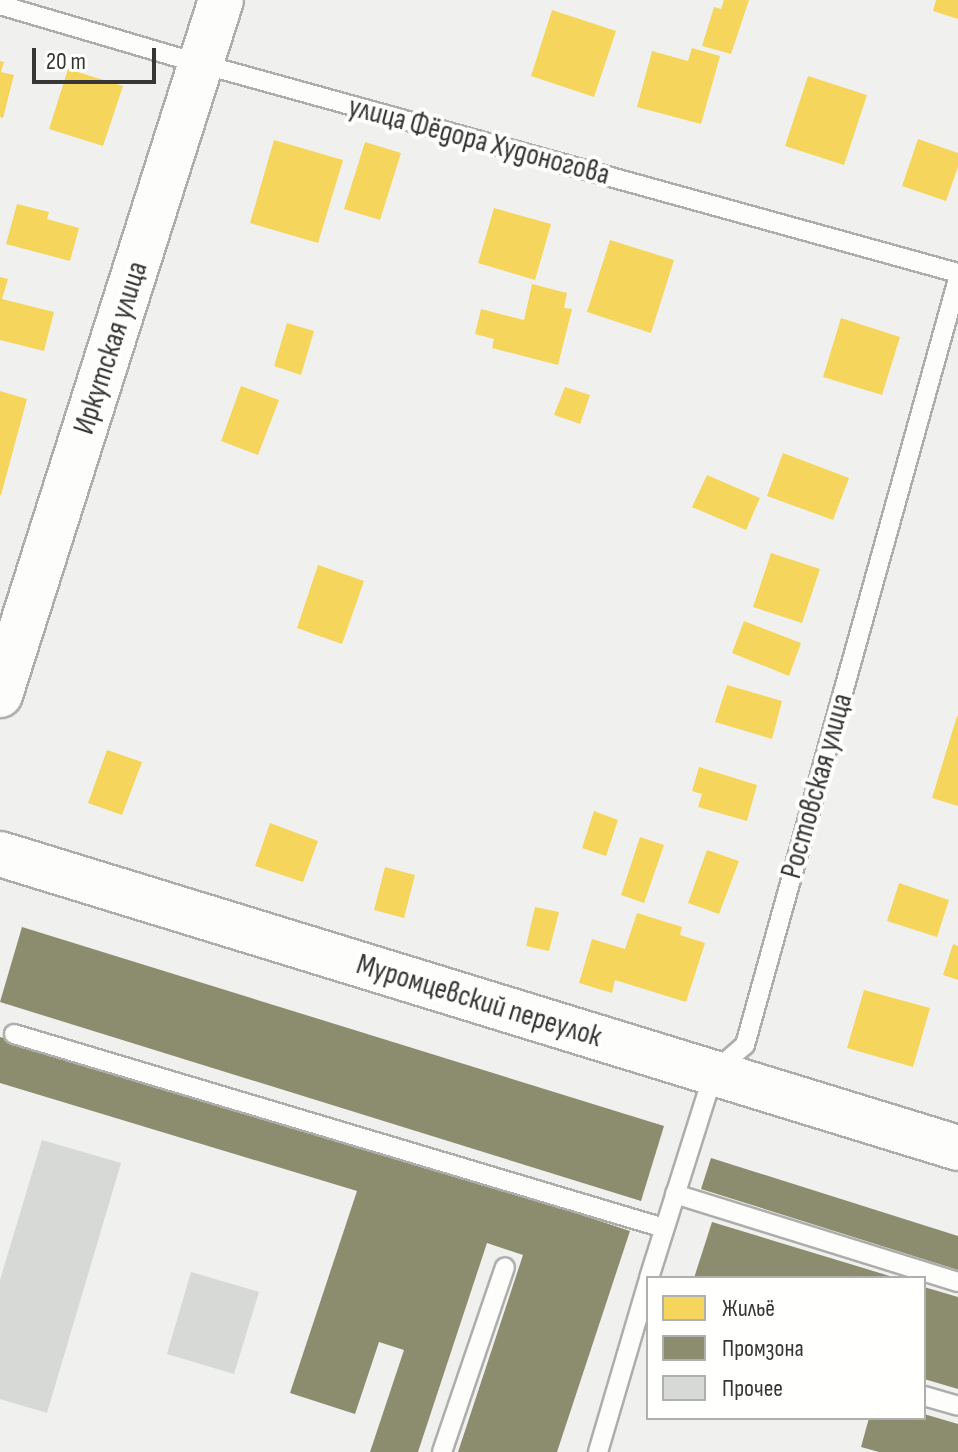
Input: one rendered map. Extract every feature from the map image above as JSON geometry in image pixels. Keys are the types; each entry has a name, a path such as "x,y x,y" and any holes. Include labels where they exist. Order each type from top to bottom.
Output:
{"street":[{"name":"Иркутская улица","path":"0,695 221,0"},
{"name":"Муромцевский переулок","path":"0,854 958,1148"}],"lane":[{"name":"улица Фёдора Худоногова","path":"0,5 958,276"},
{"name":"Ростовская улица","path":"714,1072 745,1045 958,276"},
{"path":"14,1034 664,1228"},
{"path":"650,1276 714,1072"},
{"path":"675,1194 958,1282"},
{"path":"442,1452 505,1267"},
{"path":"598,1452 644,1312"},
{"path":"926,1397 958,1406"}],"building: Жильё":[{"path":"724,0 749,0 731,54 702,46 714,7 721,9"},
{"path":"936,0 958,0 958,19 933,11"},
{"path":"552,10 616,31 594,97 531,76"},
{"path":"692,48 720,56 701,124 637,107 652,51 688,61"},
{"path":"0,61 4,62 1,72 14,75 3,118 0,117"},
{"path":"68,69 123,86 103,146 49,129"},
{"path":"808,76 867,95 844,165 785,146"},
{"path":"918,139 958,153 958,167 946,201 902,186"},
{"path":"274,140 343,160 318,243 250,223"},
{"path":"365,142 401,153 380,220 344,209"},
{"path":"17,204 49,212 47,219 79,228 70,261 6,244"},
{"path":"494,208 551,224 535,280 478,263"},
{"path":"610,240 674,260 651,333 587,312"},
{"path":"0,277 8,279 2,299 54,312 44,351 0,340"},
{"path":"532,284 567,293 564,308 572,309 558,365 492,348 494,339 475,334 481,309 524,320"},
{"path":"841,318 900,337 882,395 823,377"},
{"path":"287,323 314,331 301,375 274,366"},
{"path":"241,386 279,400 258,455 221,441"},
{"path":"565,387 590,395 580,424 554,415"},
{"path":"0,391 27,399 1,495 0,495"},
{"path":"783,453 849,478 833,520 767,496"},
{"path":"707,475 760,498 746,530 692,507"},
{"path":"771,553 820,569 802,623 753,607"},
{"path":"318,565 364,581 342,644 297,628"},
{"path":"744,621 801,643 789,676 732,653"},
{"path":"727,685 782,701 772,739 715,722"},
{"path":"958,716 958,806 932,798"},
{"path":"107,750 142,762 122,815 88,803"},
{"path":"699,767 757,785 747,821 698,807 702,794 692,791"},
{"path":"594,811 618,820 606,856 582,848"},
{"path":"270,823 318,841 303,882 255,866"},
{"path":"640,837 664,845 644,903 621,895"},
{"path":"707,850 739,861 719,914 688,903"},
{"path":"385,867 415,875 404,918 374,910"},
{"path":"899,883 949,900 937,937 887,921"},
{"path":"535,907 559,912 549,951 526,946"},
{"path":"637,913 682,927 680,935 705,943 686,1002 615,980 612,993 579,983 592,939 625,949"},
{"path":"953,944 958,946 958,980 943,975"},
{"path":"864,990 930,1008 913,1067 847,1048"}],"building: Промзона":[{"path":"22,927 664,1126 641,1201 0,1002"},
{"path":"0,1037 372,1146 630,1231 557,1452 458,1452 523,1255 487,1243 418,1452 370,1452 404,1350 379,1342 355,1414 290,1393 357,1191 0,1083"},
{"path":"711,1158 958,1236 958,1270 701,1189"},
{"path":"712,1222 890,1276 695,1276"},
{"path":"926,1288 958,1297 958,1389 926,1380"},
{"path":"926,1415 958,1424 958,1452 879,1452 861,1447 868,1420 926,1420"}],"building: Прочее":[{"path":"42,1140 121,1163 47,1413 0,1399 0,1280"},
{"path":"191,1272 259,1292 234,1374 167,1354"}]}
